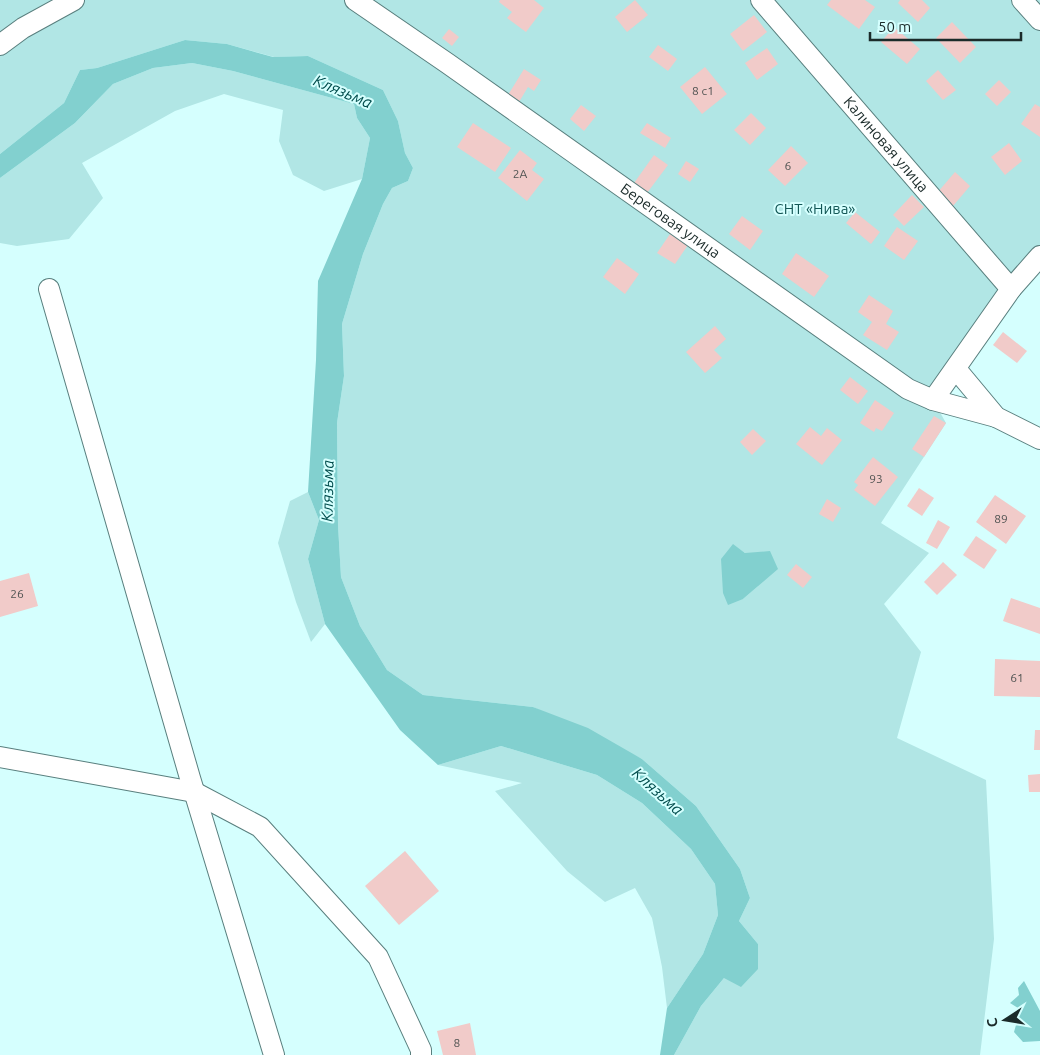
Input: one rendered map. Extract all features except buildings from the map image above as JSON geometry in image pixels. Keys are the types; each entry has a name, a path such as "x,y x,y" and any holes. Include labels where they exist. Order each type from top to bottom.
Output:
{"street":[{"path":"0,45 23,28 74,0"},
{"name":"Береговая улица","path":"355,0 447,62 908,389 933,400 996,417"},
{"name":"Калиновая улица","path":"760,0 1011,289"},
{"path":"1022,0 1040,20"},
{"path":"933,400 1011,289 1040,256"},
{"path":"49,289 194,792 274,1055"},
{"path":"956,369 996,417 1040,439"},
{"path":"0,757 194,792 260,828 378,957 421,1050 421,1055"}],"green space":[{"name":"СНТ «Нива»","path":"0,0 1040,0 1040,256 933,400 946,423 881,523 929,553 884,604 921,652 897,738 986,780 994,939 980,1055 674,1055 701,1006 724,978 758,944 739,921 750,898 740,869 696,806 642,759 533,707 423,695 387,670 360,626 341,577 338,525 337,423 344,376 342,324 363,254 383,204 392,188 408,181 413,168 405,153 398,121 383,90 308,56 274,57 227,44 185,40 97,68 80,70 64,103 0,154","holes":["733,545 745,553 758,586 743,599"]},
{"path":"192,63 233,71 354,104 357,118 370,138 362,179 324,191 293,175 279,141 283,110 224,94 175,111 82,163 103,198 69,239 17,246 0,243 0,178 75,123 113,84 153,68"},
{"path":"308,492 319,520 308,559 325,624 311,642 296,602 278,543 290,501"},
{"path":"501,746 597,775 642,803 691,849 715,884 718,915 703,954 667,1008 662,967 652,918 635,888 605,902 567,871 495,791 522,783 438,765"}],"water":[{"name":"Клязьма","path":"185,40 227,44 273,57 308,56 383,90 398,121 405,153 413,168 408,181 392,188 383,204 363,254 342,324 344,376 337,423 338,525 341,577 360,626 387,670 423,695 533,707 588,728 642,759 696,806 740,869 750,898 739,921 758,944 758,969 741,987 724,978 701,1006 674,1055 660,1055 667,1008 703,954 718,915 715,884 691,849 642,803 597,775 501,746 438,765 400,730 325,624 308,559 319,520 308,492 316,360 318,281 362,179 370,138 357,118 354,104 233,71 192,63 153,68 113,84 75,123 0,178 0,154 64,103 80,70 97,68"},
{"path":"733,544 745,553 770,551 778,569 743,599 728,605 723,593 721,559"},
{"path":"1024,981 1040,1011 1040,1041 1023,1042 1014,1032 1016,1025 1013,1017 1018,1008 1010,1003 1019,995 1018,988"}]}
